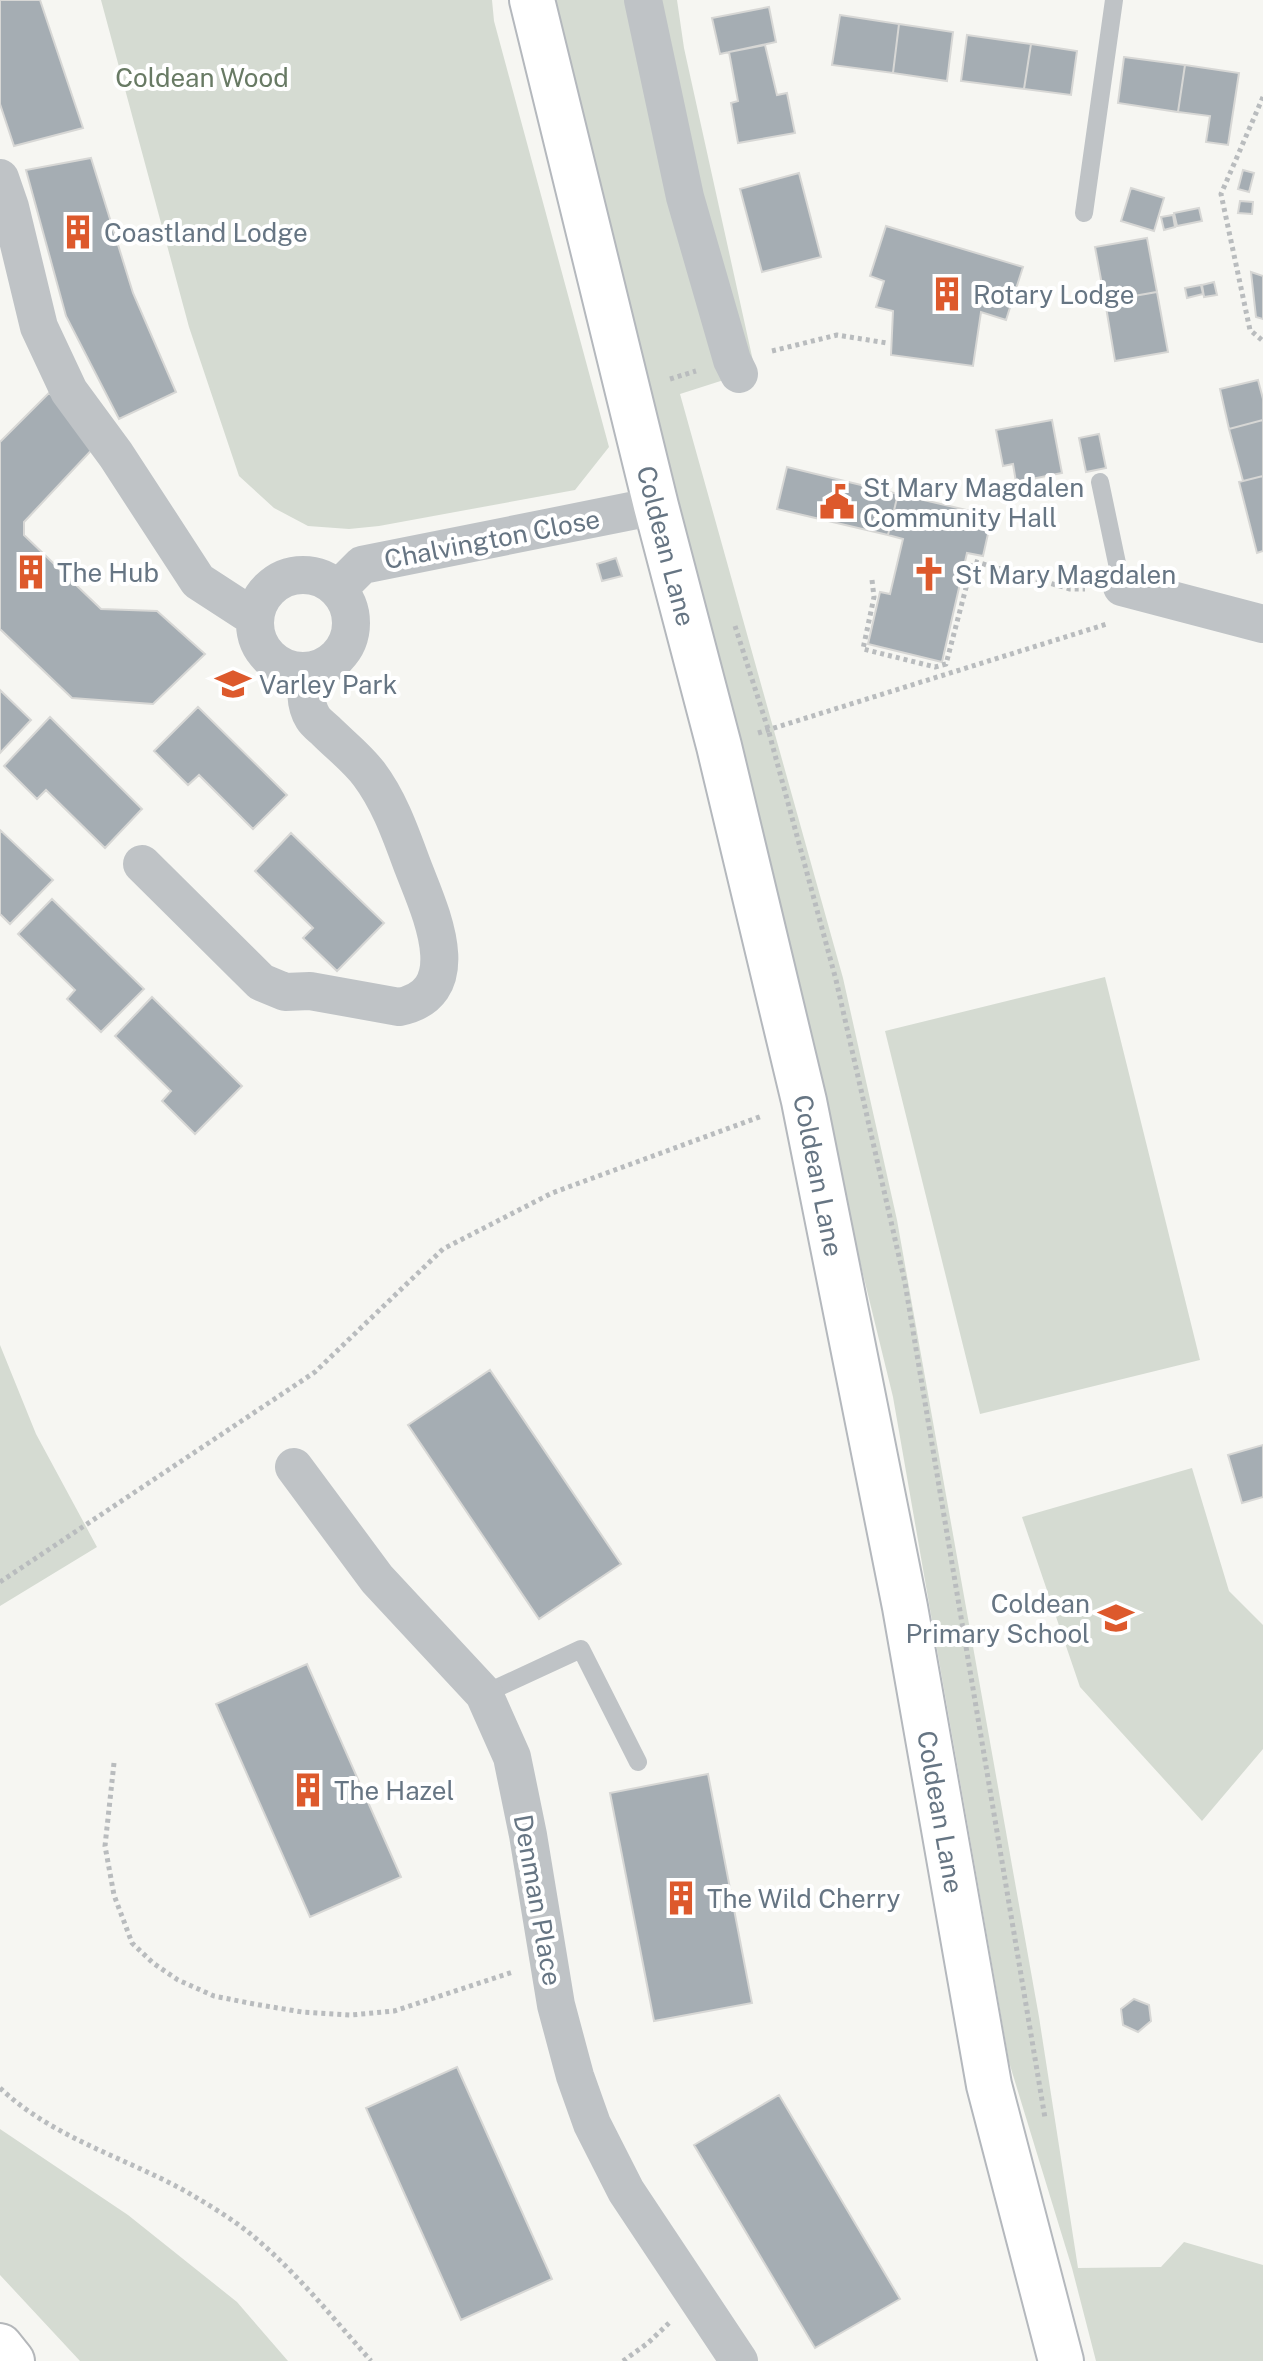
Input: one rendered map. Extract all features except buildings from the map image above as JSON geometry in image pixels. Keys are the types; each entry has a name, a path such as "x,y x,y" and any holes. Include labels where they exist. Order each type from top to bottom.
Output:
{"main road":[{"name":"Coldean Lane","path":"532,0 656,506 719,746 804,1101 905,1607 989,2085 1061,2361"},
{"path":"0,2346 12,2361"}],"street":[{"path":"643,0 685,197 736,367"},
{"path":"0,178 39,327 69,391 116,455 198,581 255,618"},
{"name":"Chalvington Close","path":"338,589 362,565 656,506"},
{"path":"295,575 311,575 326,580 338,589 347,602 351,632 346,647 335,659 323,667 308,671 294,670 269,657 256,632 255,618 259,603 268,590 295,575"},
{"path":"1131,589 1263,624"},
{"path":"142,864 261,982 285,992 310,991 399,1007 423,997 439,969 440,946 434,921 387,800 367,771 312,718 306,695 308,671"},
{"name":"Denman Place","path":"294,1467 377,1579 484,1694 512,1757 548,1960 564,2033 592,2124 626,2191 739,2361"}],"lane":[{"path":"1084,213 1114,0"},
{"path":"1100,482 1131,589"},
{"path":"484,1694 581,1649 638,1762"}],"path":[{"path":"1263,97 1221,194 1250,330 1263,341"},
{"path":"670,379 736,367 837,335 887,343"},
{"path":"872,580 874,597 863,649 935,667 946,664 973,561 1070,589 1131,589"},
{"path":"719,746 1105,626 1131,589"},
{"path":"0,1582 315,1372 443,1249 552,1193 804,1101"},
{"path":"114,1763 105,1846 114,1895 132,1943 153,1963 178,1980 214,1996 302,2012 351,2015 394,2011 548,1960"},
{"path":"0,2088 18,2105 56,2129 189,2193 252,2235 304,2285 371,2361"},
{"path":"623,2361 648,2343 696,2297"}],"green space":[{"name":"Coldean Wood","path":"101,0 492,0 494,21 609,447 575,490 349,529 308,526 274,508 239,476 189,327"},
{"path":"552,0 677,0 684,48 755,370 680,394 843,978 897,1220 1039,2017 1078,2268 1161,2267 1184,2242 1263,2265 1263,2361 1096,2361 1072,2268 1009,2062 893,1397"},
{"path":"1105,977 1200,1360 980,1414 885,1031"},
{"path":"0,1345 36,1434 97,1547 0,1606"},
{"path":"1192,1468 1229,1591 1263,1625 1263,1749 1202,1821 1080,1687 1022,1517"},
{"path":"0,2129 128,2215 237,2302 288,2361 80,2361 0,2275"}],"place":[{"name":"Coastland Lodge","path":"78,232"},
{"name":"Rotary Lodge","path":"947,294"},
{"name":"St Mary Magdalen Community Hall","path":"837,502"},
{"name":"The Hub","path":"31,572"},
{"name":"St Mary Magdalen","path":"929,574"},
{"name":"Varley Park","path":"233,684"},
{"name":"Coldean Primary School","path":"1116,1618"},
{"name":"The Hazel","path":"308,1790"},
{"name":"The Wild Cherry","path":"681,1898"}]}
